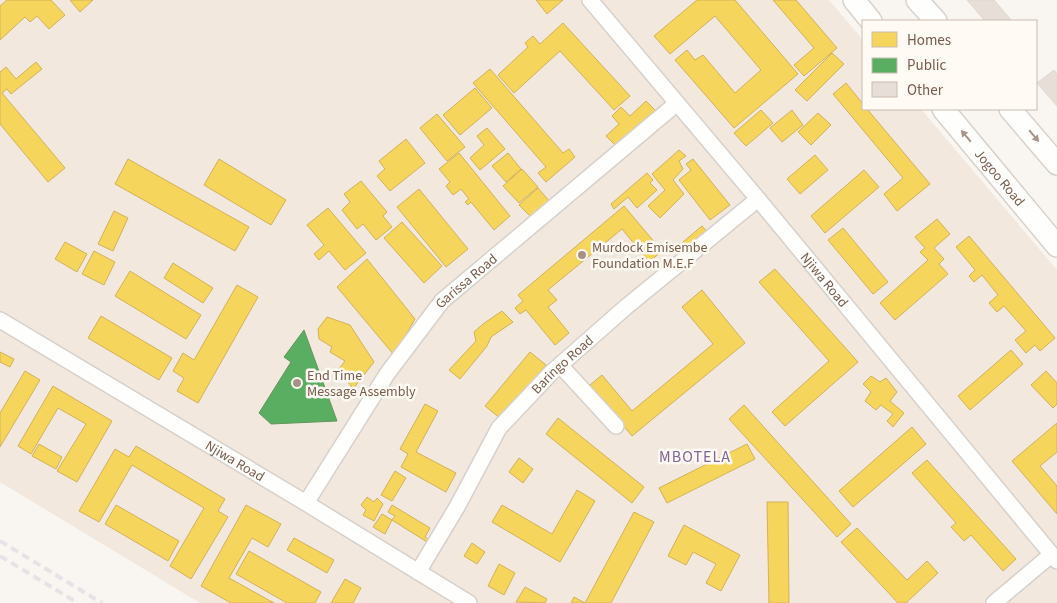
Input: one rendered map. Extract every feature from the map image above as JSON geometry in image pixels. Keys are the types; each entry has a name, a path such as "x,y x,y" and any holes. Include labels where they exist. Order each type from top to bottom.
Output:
{"main road":[{"path":"854,0 870,20"},
{"path":"918,0 935,20"},
{"name":"Jogoo Road","path":"944,110 1056,242"},
{"path":"1011,110 1057,164"}],"street":[{"name":"Njiwa Road","path":"590,0 758,199 1054,558"},
{"name":"Garissa Road","path":"306,503 387,374 442,301 676,104"},
{"name":"Baringo Road","path":"418,572 457,507 500,428 560,365 626,307 758,199"},
{"name":"Njiwa Road","path":"0,320 306,503 468,603"},
{"path":"560,365 616,426"},
{"path":"994,603 1054,558"}],"shaded area":[{"name":"MBOTELA","path":"0,0 829,0 862,39 862,110 922,110 1057,270 1057,603 200,603 0,482"}],"building: Homes":[{"path":"7,0 51,0 65,15 49,29 37,16 30,22 25,17 0,40 0,6"},
{"path":"70,0 93,0 80,12"},
{"path":"536,0 563,0 547,14"},
{"path":"697,0 735,0 798,74 734,128 675,60 687,50 695,60 703,55 735,93 761,70 715,16 670,54 654,36"},
{"path":"773,0 796,0 837,48 804,76 794,65 814,48"},
{"path":"563,23 630,96 614,110 560,51 514,93 498,75 528,47 525,43 533,36 540,44"},
{"path":"832,53 844,64 807,101 795,90"},
{"path":"36,62 42,69 11,94 7,89 2,93 65,168 48,182 0,124 0,72 6,67 16,79"},
{"path":"490,69 563,153 569,149 575,157 546,182 538,173 546,167 473,83"},
{"path":"846,83 862,103 862,110 868,110 930,184 897,211 884,194 903,178 833,94"},
{"path":"475,88 492,108 460,135 443,115"},
{"path":"646,101 656,111 617,147 606,136 619,124 612,116 621,107 630,116"},
{"path":"761,110 773,123 746,146 734,133"},
{"path":"792,110 803,125 782,142 770,128"},
{"path":"818,113 831,125 811,145 798,132"},
{"path":"437,114 465,147 447,161 420,128"},
{"path":"487,128 505,149 480,170 470,158 484,145 477,136"},
{"path":"406,139 425,163 390,191 377,176 385,169 379,161"},
{"path":"679,150 686,156 679,161 683,169 673,180 684,194 660,218 648,206 665,190 652,174"},
{"path":"459,153 510,216 494,230 471,202 468,205 465,202 469,199 461,189 453,195 446,186 450,182 439,169"},
{"path":"508,153 521,169 506,182 492,166"},
{"path":"815,155 828,170 800,194 787,179"},
{"path":"128,159 249,227 235,251 115,184"},
{"path":"219,159 286,200 271,225 204,185"},
{"path":"693,159 730,205 710,220 679,180 691,170 686,164"},
{"path":"522,169 538,187 519,203 503,186"},
{"path":"864,170 879,187 825,233 811,216"},
{"path":"647,173 653,180 650,183 657,190 637,208 628,197 614,209 611,204"},
{"path":"361,181 387,212 383,216 392,227 376,240 363,224 357,229 342,210 350,202 344,194"},
{"path":"538,188 550,202 532,218 519,205"},
{"path":"419,189 468,249 446,267 397,207"},
{"path":"624,206 662,251 649,262 622,229 548,290 557,300 548,307 569,333 555,345 526,310 520,314 515,308 523,301 518,295"},
{"path":"328,208 366,253 345,270 329,251 319,260 314,254 324,245 307,225"},
{"path":"114,211 128,218 113,251 98,244"},
{"path":"937,219 950,234 934,248 944,259 939,264 948,274 895,320 880,303 928,260 920,252 925,248 915,237"},
{"path":"402,222 442,266 424,283 384,238"},
{"path":"702,226 710,235 685,256 677,247"},
{"path":"843,228 888,282 873,294 828,240"},
{"path":"969,236 1055,338 1040,351 1035,345 1026,353 1015,340 1026,331 1004,306 997,312 989,303 998,295 982,275 974,282 969,276 975,270 956,247"},
{"path":"65,242 87,254 77,272 55,259"},
{"path":"94,251 115,262 104,285 82,274"},
{"path":"367,259 415,319 394,355 337,287"},
{"path":"173,263 213,288 203,303 164,278"},
{"path":"775,269 858,362 785,426 772,412 829,361 759,282"},
{"path":"130,271 201,315 186,339 115,296"},
{"path":"237,285 258,297 198,403 177,391 184,378 173,371 183,353 194,360"},
{"path":"702,290 745,343 632,436 590,385 602,375 632,411 713,344 682,307"},
{"path":"502,311 513,322 491,337 487,346 460,379 449,370 476,341 474,332"},
{"path":"101,316 172,358 159,380 88,338"},
{"path":"327,317 350,325 374,362 353,389 339,369 345,361 330,352 332,347 319,339 318,329"},
{"path":"1011,350 1023,364 970,410 958,396"},
{"path":"0,352 14,359 10,367 0,362"},
{"path":"530,352 546,365 501,419 485,406"},
{"path":"25,371 40,380 0,447 0,413"},
{"path":"1046,371 1057,383 1057,404 1053,408 1031,385"},
{"path":"871,376 880,382 886,378 897,392 890,401 904,413 893,427 887,421 893,414 881,405 876,410 865,401 871,392 863,384"},
{"path":"53,386 112,421 77,482 57,471 86,424 58,408 31,454 18,446"},
{"path":"425,404 438,411 416,452 456,473 446,492 401,467 408,454 400,449"},
{"path":"744,405 851,524 837,537 729,419"},
{"path":"558,418 644,487 632,503 546,434"},
{"path":"1057,423 1057,452 1040,466 1057,486 1057,514 1012,461"},
{"path":"912,427 926,444 853,507 839,491"},
{"path":"39,444 62,457 56,469 32,456"},
{"path":"747,444 755,459 667,503 659,488"},
{"path":"136,446 225,499 218,511 228,517 191,579 170,566 204,508 132,465 99,522 79,511 115,449 129,457"},
{"path":"519,458 533,469 523,483 509,472"},
{"path":"927,460 1016,559 1003,571 971,535 964,541 951,527 956,523 912,473"},
{"path":"395,471 406,478 392,501 381,495"},
{"path":"577,490 595,501 560,562 492,522 502,505 552,534"},
{"path":"367,497 374,502 377,498 383,504 374,521 363,515 366,510 361,505"},
{"path":"767,502 788,502 789,603 769,603"},
{"path":"116,505 179,541 168,561 105,524"},
{"path":"246,505 281,524 268,547 252,538 229,578 274,603 231,603 201,586"},
{"path":"392,505 430,528 425,537 433,543 428,552 423,549 427,542 392,520 395,516 388,512"},
{"path":"634,512 654,522 611,603 585,603"},
{"path":"382,514 392,520 385,534 373,527"},
{"path":"684,525 740,555 721,591 706,583 716,564 693,552 686,565 668,556"},
{"path":"857,528 907,580 927,561 938,573 906,603 898,603 841,542"},
{"path":"294,538 334,560 327,573 287,550"},
{"path":"472,543 485,552 477,564 464,556"},
{"path":"249,551 321,592 315,603 287,603 236,574"},
{"path":"499,564 515,573 504,595 488,586"},
{"path":"345,579 361,588 353,603 331,603"},
{"path":"525,587 547,599 545,603 516,602"},
{"path":"574,597 585,603 571,603"}],"building: Public":[{"path":"304,330 337,421 271,424 259,413 291,362 284,357"}],"building: Other":[{"path":"967,0 994,0 1011,20 984,20"},
{"path":"1054,70 1057,74 1057,106 1037,83"}],"railway":[{"path":"0,541 102,603"},
{"path":"0,556 78,603"}],"place":[{"name":"Murdock Emisembe Foundation M.E.F","path":"582,255"},
{"name":"End Time Message Assembly","path":"297,383"}],"district":[{"name":"MBOTELA","path":"695,456"}]}
